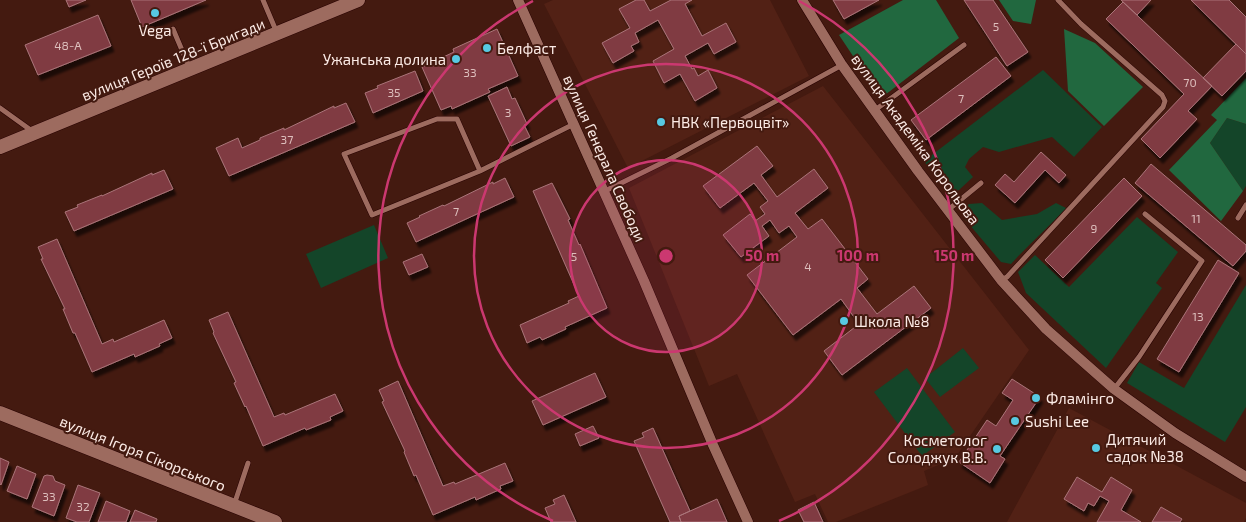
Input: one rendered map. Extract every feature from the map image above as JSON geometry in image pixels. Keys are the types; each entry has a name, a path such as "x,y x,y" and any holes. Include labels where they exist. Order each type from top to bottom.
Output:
{"street":[{"name":"вулиця Генерала Свободи","path":"518,0 644,281 712,445 748,522"},
{"name":"вулиця Героїв 128-ї Бригади","path":"0,147 354,1"},
{"name":"вулиця Академіка Корольова","path":"805,2 842,65 1001,280 1046,328 1114,389 1175,433 1246,476"},
{"name":"вулиця Ігоря Сікорського","path":"0,413 275,522"}],"lane":[{"path":"263,0 278,33"},
{"path":"1001,280 1007,276 1144,128 1163,107 1165,101 1162,95 1081,24 1058,0"},
{"path":"173,29 190,69"},
{"path":"875,110 964,45"},
{"path":"603,192 680,153 842,65"},
{"path":"0,108 35,133"},
{"path":"480,171 457,118 437,119 344,154 372,215 480,171 574,124"},
{"path":"948,210 982,183"},
{"path":"1238,218 1246,205"},
{"path":"1114,389 1138,357 1202,261 1145,214"},
{"path":"234,506 248,463"}],"shaded area":[{"name":"НВК «Первоцвіт»","path":"553,0 770,0 809,76 628,168 544,4"},
{"name":"Школа №8","path":"823,86 1029,350 955,458 924,471 928,485 836,522 828,522 815,494 795,502 737,374 709,386 629,188"},
{"name":"Дитячий садок №38","path":"1069,408 1246,503 1246,518 1244,522 1007,522"}],"green space":[{"path":"903,0 936,0 959,38 881,98 839,35"},
{"path":"999,0 1036,0 1031,24 1013,21"},
{"path":"1064,29 1095,43 1143,87 1104,126 1068,91"},
{"path":"1043,70 1102,127 1074,157 1052,137 999,152 983,147 969,159 965,167 973,177 959,190 952,193 946,191 924,161"},
{"path":"1246,78 1246,124 1227,118 1210,143 1243,191 1221,221 1169,170 1217,120 1211,115"},
{"path":"1227,118 1246,124 1246,186 1243,191 1210,143"},
{"path":"982,203 1002,220 1037,214 1056,203 1066,208 1011,264 1001,262 963,217 962,210 969,204"},
{"path":"1137,217 1178,252 1156,283 1162,288 1106,368 1026,293 1018,272 1035,255 1069,287"},
{"path":"374,225 388,258 321,288 306,254"},
{"path":"1246,285 1246,407 1225,442 1127,383 1139,362 1184,388"},
{"path":"963,348 979,368 940,397 925,378"},
{"path":"907,368 955,432 922,456 874,392"}],"building":[{"path":"66,0 86,0 69,7"},
{"name":"Vega","path":"131,0 206,0 142,27"},
{"path":"636,0 644,0 650,11 671,0 692,0 685,4 702,36 726,23 736,42 714,54 708,43 685,56 698,76 708,70 717,88 695,101 680,74 664,83 653,61 674,49 658,20 635,33 639,42 631,46 634,51 613,63 602,43 630,28 619,9"},
{"path":"833,0 879,0 844,19"},
{"path":"964,0 993,0 1028,52 1007,66"},
{"path":"1121,0 1151,0 1137,15"},
{"path":"1191,0 1229,0 1246,17 1246,54"},
{"path":"1123,2 1212,86 1188,111 1197,119 1160,158 1141,139 1184,94 1106,19"},
{"path":"98,15 111,46 38,75 25,45"},
{"path":"497,29 518,76 488,89 490,92 452,109 451,106 441,110 422,67 454,52 453,49"},
{"path":"1236,44 1246,54 1246,71 1222,96 1203,78"},
{"path":"996,57 1011,76 926,140 911,120"},
{"path":"415,71 423,91 373,113 365,93 378,88 377,86"},
{"path":"507,87 512,99 515,98 527,124 524,125 530,137 511,146 488,96"},
{"path":"346,103 355,122 229,176 216,148 238,138 242,148 260,140 260,138 284,128 284,130 334,106 334,108"},
{"path":"757,146 773,166 761,175 777,197 814,169 828,188 795,213 808,229 822,219 868,279 857,288 877,314 914,286 931,308 842,375 824,351 859,324 841,299 793,335 747,275 797,237 789,226 779,233 770,220 762,226 769,236 741,257 723,235 750,214 755,221 765,214 760,207 768,201 754,183 720,208 703,186"},
{"path":"1041,152 1066,175 1059,183 1045,170 1015,203 995,185 1005,174 1014,182"},
{"path":"1151,164 1246,245 1246,251 1233,266 1135,183"},
{"path":"164,170 173,189 74,231 65,212 152,173 152,175"},
{"path":"505,178 514,197 416,242 407,223"},
{"path":"1124,178 1142,196 1063,278 1045,260"},
{"path":"552,183 570,219 568,220 607,308 565,327 566,329 542,340 540,337 527,343 520,325 569,303 568,301 579,296 533,191"},
{"path":"57,239 102,344 113,339 114,342 164,320 172,338 159,344 160,346 135,357 134,354 92,372 41,259 43,259 38,247"},
{"path":"422,254 428,267 409,275 403,262"},
{"path":"1218,260 1239,273 1179,372 1157,359"},
{"path":"228,312 274,417 284,413 285,415 335,394 343,411 330,417 331,420 306,430 305,428 263,446 234,383 236,382 213,333 209,320"},
{"path":"595,373 606,397 543,425 532,401"},
{"path":"1012,379 1040,397 1000,456 1005,459 990,483 959,462 987,420 996,426 1013,400 1002,393"},
{"path":"398,381 443,486 454,482 455,484 505,463 513,481 500,486 501,489 476,500 475,497 433,515 382,402 384,401 379,390"},
{"path":"593,426 599,438 580,446 575,434"},
{"path":"653,428 690,511 679,516 681,522 670,522 634,441 644,437 642,433"},
{"path":"0,458 9,462 1,485 0,484"},
{"path":"17,466 36,474 27,499 7,491"},
{"path":"44,476 53,476 55,481 65,485 54,516 32,507"},
{"path":"1077,477 1102,492 1111,477 1132,490 1121,510 1141,522 1097,522 1109,501 1100,496 1094,506 1088,503 1084,511 1064,499"},
{"path":"78,485 100,493 89,522 77,522 66,518"},
{"path":"564,495 576,522 551,522 545,508 555,504 553,500"},
{"path":"717,499 727,522 681,522 679,516"},
{"path":"106,501 130,511 126,522 98,522"},
{"path":"814,502 823,522 804,522 798,510"},
{"path":"1161,507 1182,519 1180,522 1152,522"},
{"path":"135,510 157,519 156,522 130,522"}],"place":[{"name":"Vega","path":"155,13"},
{"name":"Белфаст","path":"487,48"},
{"name":"Ужанська долина","path":"456,59"},
{"name":"НВК «Первоцвіт»","path":"661,122"},
{"name":"Школа №8","path":"844,321"},
{"name":"Фламінго","path":"1036,398"},
{"name":"Sushi Lee","path":"1015,421"},
{"name":"Дитячий садок №38","path":"1096,448"},
{"name":"Косметолог Солоджук В.В.","path":"997,449"}]}
